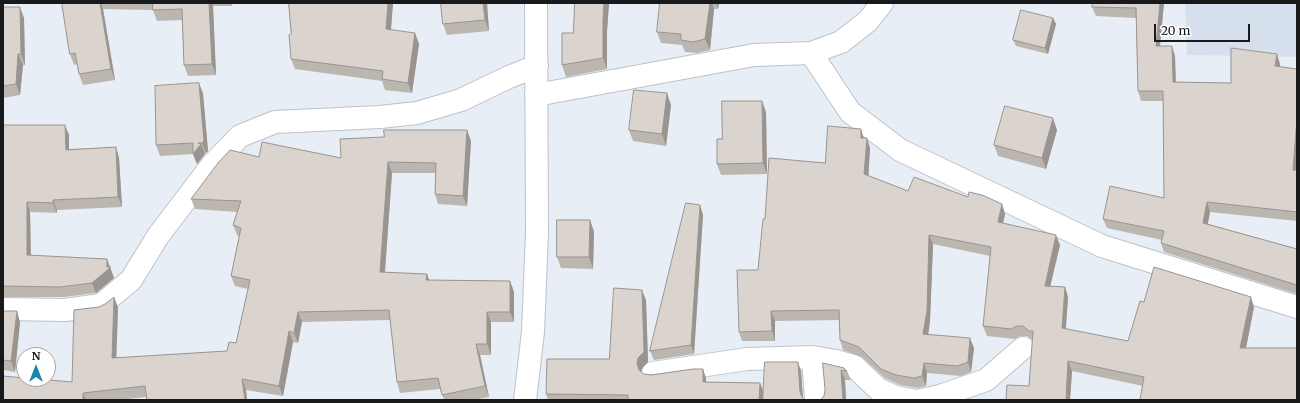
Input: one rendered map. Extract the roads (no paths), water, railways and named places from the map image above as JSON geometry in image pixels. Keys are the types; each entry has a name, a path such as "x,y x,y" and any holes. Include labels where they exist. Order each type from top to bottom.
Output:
{"street":[{"path":"519,398 533,332 537,233 536,3"},
{"path":"536,95 754,55 811,53 841,42 868,21 882,3"},
{"path":"811,53 850,112 900,150 1102,246 1297,307"},
{"path":"3,309 65,310 101,305 131,280 158,236 212,165 240,136 275,122 380,117 417,113 461,100 509,77 537,66"},
{"path":"922,400 940,396 986,380 1023,348"},
{"path":"653,373 747,359 813,357 854,366 878,389 896,397 912,400"},
{"path":"813,357 816,400"}]}
